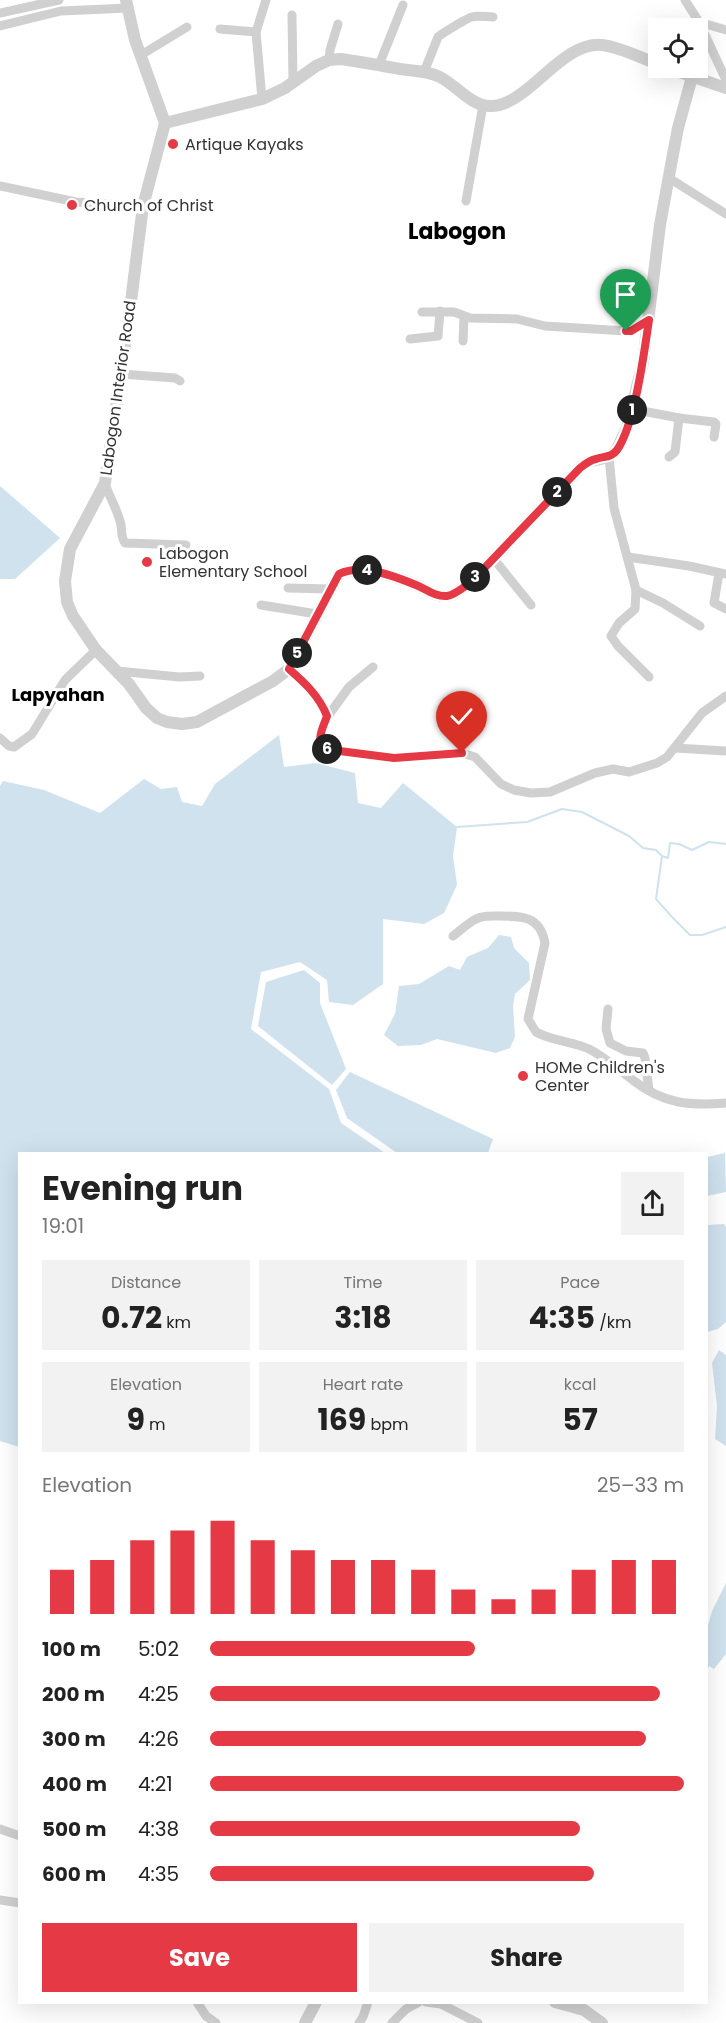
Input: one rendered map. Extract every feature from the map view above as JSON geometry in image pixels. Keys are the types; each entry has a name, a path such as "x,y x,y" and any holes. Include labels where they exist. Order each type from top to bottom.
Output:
{"street":[{"path":"0,14 59,0"},
{"path":"262,99 256,32 266,0"},
{"path":"686,0 697,18"},
{"path":"0,26 61,11 127,4 135,40 165,123 262,99 285,88 316,66 329,60 341,59 424,72 440,77 478,103 491,106 514,98 564,58 584,48 600,45 648,61"},
{"path":"379,65 403,6"},
{"path":"292,15 293,81"},
{"path":"424,72 438,37 442,33 470,17 493,17"},
{"path":"329,60 338,24"},
{"path":"708,25 726,30"},
{"path":"141,55 187,27"},
{"path":"219,29 256,32"},
{"path":"708,41 726,80"},
{"path":"649,677 611,636 619,623 635,609 636,590 614,508 609,457 616,451 627,428 643,362 660,225 678,128 692,78"},
{"path":"695,78 726,88"},
{"path":"466,201 483,105"},
{"name":"Labogon Interior Road","path":"165,123 143,206 105,483 70,549 65,581 67,602 73,616 96,650 157,718 182,724 197,722 273,681 289,669 339,574 364,570 417,585 437,595 447,596 471,582 580,468 588,462 609,457"},
{"path":"669,178 726,214"},
{"path":"0,186 76,202 143,206"},
{"path":"410,339 438,336 440,311"},
{"path":"422,312 454,312 464,316 518,318 545,326 626,331 631,331 649,320"},
{"path":"463,341 464,316"},
{"path":"121,374 175,378 180,381"},
{"path":"632,409 714,422 716,424 714,437"},
{"path":"669,457 675,452 679,418"},
{"path":"105,483 119,516 122,540 125,543 186,545"},
{"path":"494,558 531,605"},
{"path":"627,558 722,573 714,603 726,609"},
{"path":"288,588 330,589"},
{"path":"636,590 663,603 700,626"},
{"path":"261,605 317,614"},
{"path":"0,738 9,746 14,747 32,734 65,680 96,650"},
{"path":"373,667 350,687 327,716 320,735 320,742 324,749 394,758 462,753 475,757 501,784 514,790 531,793 550,792 596,773 613,769 628,772 644,769 667,757 702,713 726,696"},
{"path":"289,669 315,694 327,716"},
{"path":"117,671 179,677 200,676"},
{"path":"675,748 726,751"},
{"path":"453,936 477,918 523,917 534,921 543,933 545,944 528,1019 531,1027 541,1035 589,1049 649,1090 681,1104 726,1103"},
{"path":"608,1009 606,1029 610,1043 626,1052 643,1053 649,1090"},
{"path":"0,1829 18,1835"},
{"path":"0,1900 18,1903"},
{"path":"198,2004 206,2016 216,2023"},
{"path":"305,2023 315,2004"},
{"path":"359,2023 367,2004"},
{"path":"392,2023 406,2009 415,2004"},
{"path":"441,2004 478,2023"},
{"path":"564,2004 584,2010 602,2023"}],"water":[{"path":"0,486 60,538 15,579 0,579"},
{"path":"279,735 284,767 316,763 355,773 358,803 381,808 403,783 457,827 453,856 457,885 444,913 424,924 383,919 383,984 353,1005 329,1002 327,980 300,962 261,972 251,1029 329,1089 341,1123 384,1152 18,1152 18,1447 0,1441 0,786 3,781 44,790 100,813 144,779 161,789 177,787 182,802 202,806 215,784"},
{"path":"499,935 511,937 514,948 529,963 530,980 515,994 513,1006 515,1037 510,1048 496,1053 437,1039 421,1045 398,1046 384,1035 395,1014 399,986 419,984 449,966 460,970 467,957 488,948"},
{"path":"304,970 320,983 320,1003 346,1069 332,1085 258,1026 266,982"},
{"path":"350,1072 493,1139 488,1152 396,1152 347,1118 336,1090"},
{"path":"725,1153 726,1192 708,1196 708,1157"},
{"path":"724,1224 726,1227 726,1322 718,1329 708,1332 708,1225"},
{"path":"719,1350 726,1355 726,1446 715,1439 717,1406 712,1363"},
{"path":"726,1583 726,1654 714,1669 709,1666 708,1669 708,1625 712,1611"}],"waterway":[{"path":"457,827 527,822 562,809 582,812 629,836 643,848 656,850 662,856 656,899 690,935 702,935 726,927"},
{"path":"662,856 668,858 670,843 692,850 709,842 726,844"}],"place":[{"name":"Artique Kayaks","path":"173,144"},
{"name":"Church of Christ","path":"72,205"},
{"name":"Labogon Elementary School","path":"147,562"},
{"name":"HOMe Children's Center","path":"523,1076"}],"district":[{"name":"Labogon","path":"457,231"},
{"name":"Lapyahan","path":"58,694"}],"route":[{"path":"462,753 394,758 324,749 320,742 320,735 327,716 315,694 289,669 339,574 364,570 417,585 437,595 454,594 471,582 580,468 597,458 609,457 616,451 627,428 632,409 643,362 649,320 631,331 626,331"}]}
